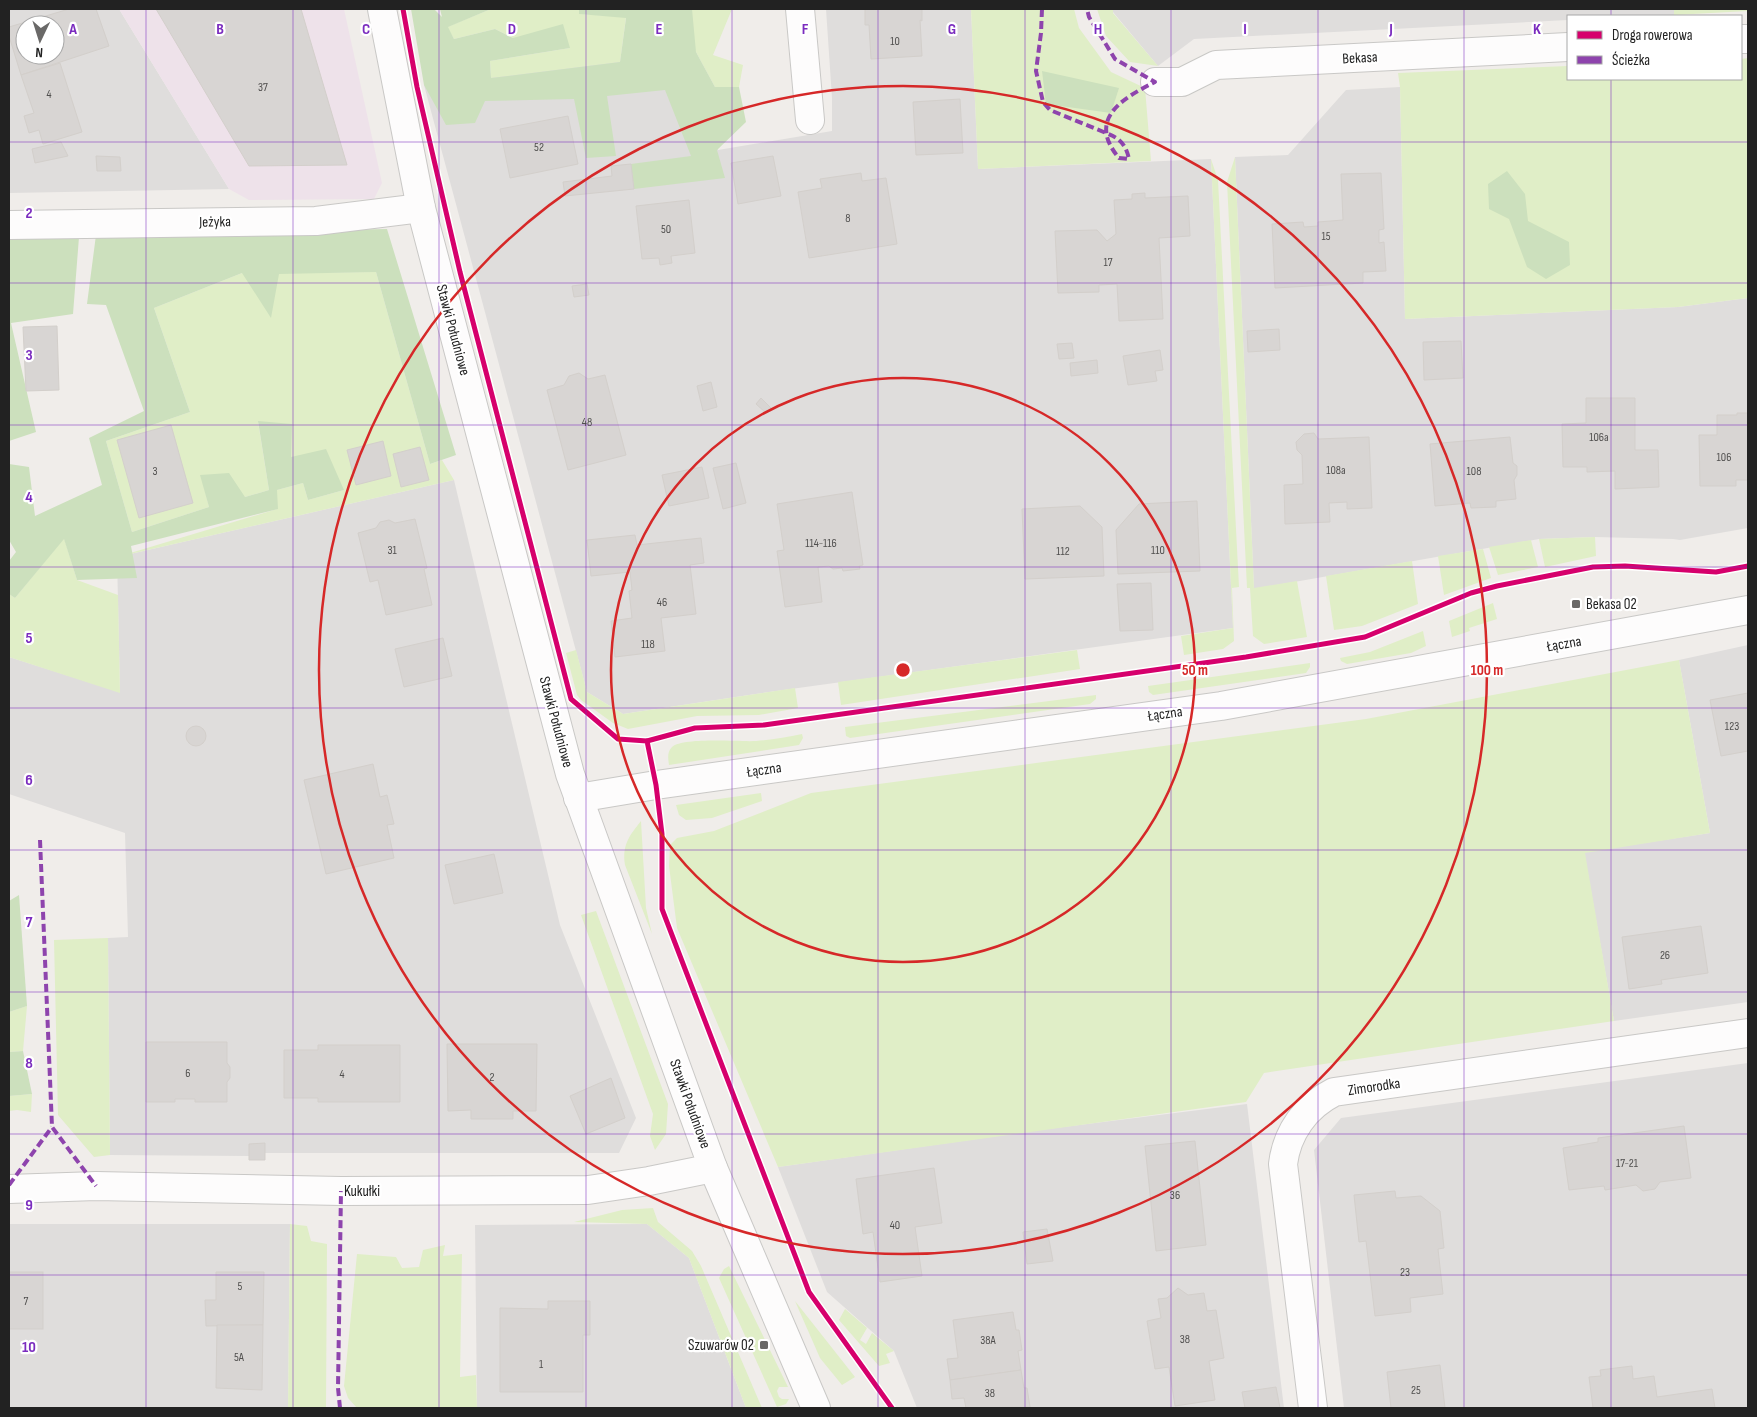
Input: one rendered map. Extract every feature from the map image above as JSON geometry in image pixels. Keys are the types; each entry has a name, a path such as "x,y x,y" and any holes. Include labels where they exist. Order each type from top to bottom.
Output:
{"street":[{"name":"Stawki Południowe","path":"382,9 421,208 570,774 713,1168 816,1408"},
{"path":"800,9 810,120"},
{"name":"Bekasa","path":"1155,82 1182,82 1216,64 1567,47"},
{"name":"Jeżyka","path":"9,225 316,221 421,208"},
{"name":"Łączna","path":"578,798 656,785 1221,706 1748,610"},
{"name":"Zimorodka","path":"1313,1408 1283,1164 1288,1141 1296,1125 1308,1111 1334,1092 1748,1033"},
{"name":"Kukułki","path":"9,1188 96,1186 341,1191 588,1190 649,1181 713,1168"}],"shaded area":[{"path":"9,9 119,9 229,189 9,193"},
{"path":"119,9 344,9 382,183 374,199 249,200 229,189"},
{"path":"826,9 971,9 978,169 1211,159 1233,628 623,714 587,692 424,85 696,52 718,150 832,131 832,98"},
{"path":"1113,9 1674,9 1674,15 1567,15 1567,20 1194,39 1158,66 1113,12"},
{"path":"1400,87 1405,319 1678,307 1748,298 1748,528 1680,540 1595,537 1539,539 1254,589 1235,157 1288,155 1346,90"},
{"path":"454,480 560,925 636,1118 619,1153 265,1153 249,1156 110,1155 108,938 128,937 125,833 9,794 9,657 120,692 117,557"},
{"path":"1748,645 1748,1002 1614,1021 1584,852 1710,833 1679,660"},
{"path":"1748,1063 1748,1408 1344,1408 1314,1150 1341,1118"},
{"path":"1247,1104 1284,1408 917,1408 894,1351 827,1292 778,1167 1039,1130"},
{"path":"9,1224 290,1224 288,1408 9,1408"},
{"path":"647,1224 689,1258 746,1408 477,1408 475,1225"}],"green space":[{"path":"411,9 434,9 442,17 440,9 491,9 448,27 454,39 495,29 513,38 563,24 570,48 490,61 491,78 620,62 626,18 579,14 579,9 692,9 696,52 715,87 739,87 746,122 717,150 725,178 634,189 631,164 691,156 665,90 607,96 616,156 586,158 574,99 485,101 475,123 446,125 424,85"},
{"path":"491,9 579,9 580,14 626,17 620,62 491,78 490,61 570,48 513,38 495,29 454,39 447,27"},
{"path":"677,9 732,9 713,55 743,65 739,87 715,87 696,52"},
{"path":"971,9 1074,9 1079,28 1111,72 1145,88 1151,161 978,169"},
{"path":"1097,9 1113,9 1113,13 1158,66 1130,62 1106,36"},
{"path":"1674,9 1748,9 1748,11 1674,15"},
{"path":"1748,58 1748,298 1678,307 1405,319 1400,87 1398,73 1567,66 1567,80 1742,80 1742,59"},
{"path":"1042,71 1119,88 1111,113 1046,104"},
{"path":"1235,157 1254,588 1297,581 1307,637 1264,644 1253,636 1250,588 1247,588 1227,182"},
{"path":"1211,159 1218,180 1239,587 1232,588 1234,641 1223,649 1184,655 1181,636 1233,628"},
{"path":"1507,171 1525,194 1528,221 1569,242 1570,265 1546,279 1527,267 1509,219 1489,209 1488,184"},
{"path":"387,229 456,455 430,464 376,272 279,274 271,318 242,273 154,308 190,412 106,441 132,532 209,507 200,475 229,473 245,497 269,490 258,421 292,424 291,457 326,449 344,490 308,500 303,483 277,490 278,509 131,546 137,578 77,580 64,539 15,598 9,594 9,561 16,552 9,540 9,464 29,467 35,516 102,485 89,438 144,411 106,305 87,304 96,235"},
{"path":"79,237 73,314 11,323 36,432 9,441 9,239"},
{"path":"376,272 430,464 442,460 454,480 117,557 277,509 277,490 303,483 308,500 344,490 291,457 258,422 269,490 245,497 201,475 209,507 132,532 106,441 190,412 154,308 242,273"},
{"path":"1595,537 1596,556 1545,567 1539,539"},
{"path":"64,538 77,580 118,595 120,693 9,657 9,594 15,598"},
{"path":"1531,540 1538,567 1498,575 1489,547"},
{"path":"1483,549 1491,578 1444,595 1438,556"},
{"path":"1412,561 1418,604 1362,626 1334,630 1326,576"},
{"path":"1493,603 1497,619 1469,628 1470,631 1452,637 1449,621"},
{"path":"1423,631 1426,646 1411,653 1347,664 1341,661 1340,658 1370,652"},
{"path":"576,650 587,692 623,714 795,688 798,708 759,715 697,716 628,729 613,723 577,695 566,653"},
{"path":"1077,650 1080,669 841,705 838,682"},
{"path":"1679,660 1710,833 1585,853 1614,1021 1264,1073 1246,1102 778,1167 677,928 669,866 670,845 677,838 714,831 811,793 1366,719"},
{"path":"1310,663 1306,673 1153,695 1149,692 1148,686"},
{"path":"1096,695 1096,699 1090,704 850,738 846,736 845,727"},
{"path":"802,734 803,738 799,745 669,765 669,751 678,744 699,741 762,741"},
{"path":"761,793 762,801 712,818 686,820 679,815 676,805"},
{"path":"641,821 646,908 652,934 624,858 627,841"},
{"path":"19,895 27,1006 9,1012 9,901"},
{"path":"596,911 668,1104 666,1134 655,1150 650,1136 653,1114 581,915"},
{"path":"108,938 110,1155 94,1157 58,1115 54,940"},
{"path":"27,1006 23,1051 9,1052 9,1012"},
{"path":"23,1051 32,1094 9,1096 9,1052"},
{"path":"32,1094 31,1112 9,1111 9,1096"},
{"path":"653,1208 658,1222 692,1251 701,1266 762,1408 746,1408 689,1258 647,1224 574,1222 622,1210"},
{"path":"290,1224 307,1226 311,1241 327,1244 326,1408 288,1408"},
{"path":"445,1245 443,1256 462,1254 460,1377 476,1375 477,1408 357,1408 348,1398 344,1386 357,1254 396,1257 402,1268 419,1267 423,1250"},
{"path":"729,1266 788,1387 779,1387 777,1391 782,1399 789,1399 786,1404 777,1407 719,1278 724,1269"},
{"path":"795,1301 855,1377 842,1385 820,1358"},
{"path":"845,1309 867,1328 860,1340 866,1344 872,1333 894,1351 886,1354 890,1363 879,1366 839,1320"}],"building":[{"path":"69,9 96,9 109,46 65,60 65,15 49,15"},
{"path":"156,9 301,9 347,165 249,166"},
{"path":"865,9 922,9 922,21 920,20 922,56 871,59 869,25 865,25"},
{"path":"15,25 15,56 9,36 9,27"},
{"path":"18,65 51,65 21,75"},
{"path":"54,65 61,65 82,132 43,144 39,130 29,133 24,116 34,113 21,75"},
{"path":"960,99 963,153 916,155 913,102"},
{"path":"568,116 578,164 510,178 500,129"},
{"path":"61,142 68,156 35,163 32,149"},
{"path":"96,156 120,157 121,171 97,171"},
{"path":"773,156 781,196 738,204 731,163"},
{"path":"631,164 634,189 565,196 563,182 612,176 611,166"},
{"path":"861,173 862,181 886,178 897,244 809,258 798,192 822,188 820,179"},
{"path":"1381,173 1384,229 1379,230 1379,243 1384,242 1386,271 1363,272 1363,283 1275,288 1272,224 1303,222 1304,227 1318,226 1318,222 1343,220 1341,174"},
{"path":"1145,193 1145,198 1188,196 1190,236 1159,238 1163,319 1119,321 1117,284 1099,285 1099,292 1058,293 1055,231 1097,230 1107,241 1116,234 1114,200 1132,199 1132,194"},
{"path":"689,200 695,253 671,256 672,263 660,265 659,258 642,259 636,206"},
{"path":"587,284 589,295 574,297 572,286"},
{"path":"57,326 59,390 26,391 23,327"},
{"path":"1279,329 1280,350 1248,352 1247,331"},
{"path":"1461,341 1463,378 1424,380 1423,342"},
{"path":"1072,343 1074,358 1059,359 1057,344"},
{"path":"1160,350 1163,370 1155,371 1157,381 1128,385 1123,356"},
{"path":"1097,360 1098,373 1071,376 1070,363"},
{"path":"579,373 588,379 605,375 626,455 568,470 547,390 564,385 569,376"},
{"path":"711,382 717,407 703,411 697,386"},
{"path":"761,398 771,408 766,413 756,404"},
{"path":"1586,398 1635,398 1635,450 1658,450 1659,487 1615,489 1615,471 1587,472 1587,467 1563,467 1562,424 1586,423"},
{"path":"1737,413 1748,413 1748,480 1736,480 1736,486 1700,486 1699,435 1717,435 1717,415 1737,415"},
{"path":"171,425 193,503 139,518 117,440"},
{"path":"1314,433 1318,439 1369,437 1372,508 1347,509 1347,502 1329,503 1330,522 1285,524 1284,485 1303,484 1302,455 1297,450 1296,442 1304,434"},
{"path":"1510,437 1513,463 1517,466 1517,475 1514,480 1516,499 1496,501 1496,507 1471,508 1470,503 1435,506 1430,444"},
{"path":"383,441 391,476 356,485 347,450"},
{"path":"420,447 429,480 401,487 393,454"},
{"path":"736,463 746,503 723,509 713,468"},
{"path":"702,467 709,498 669,506 662,475"},
{"path":"852,492 863,565 859,566 860,569 843,571 842,568 818,567 822,602 785,607 777,551 784,550 777,504"},
{"path":"1197,501 1200,571 1118,574 1116,530 1139,504"},
{"path":"1080,506 1102,527 1104,576 1025,579 1022,509"},
{"path":"415,519 427,568 424,569 432,605 386,615 378,580 370,582 358,533 376,528 380,522 389,520 395,523"},
{"path":"635,535 637,545 701,538 704,563 690,565 696,614 661,618 665,651 615,657 611,621 632,618 629,591 632,590 630,572 591,576 587,540"},
{"path":"1151,583 1153,630 1120,631 1117,584"},
{"path":"443,638 452,676 404,687 395,649"},
{"path":"1748,693 1748,751 1721,756 1710,700"},
{"path":"196,726 203,729 206,736 203,743 196,746 189,743 186,736 189,729"},
{"path":"373,764 380,797 387,795 394,824 387,825 394,858 326,874 304,780"},
{"path":"494,854 503,893 454,904 445,865"},
{"path":"1701,926 1708,973 1661,980 1662,984 1629,989 1622,937"},
{"path":"146,1042 227,1042 227,1063 230,1067 230,1078 227,1082 227,1102 195,1102 195,1099 175,1099 175,1102 146,1102"},
{"path":"447,1044 537,1044 536,1111 513,1111 513,1119 471,1119 471,1110 448,1111"},
{"path":"318,1045 400,1045 400,1102 318,1102 318,1098 284,1098 284,1050 318,1050"},
{"path":"611,1078 625,1118 586,1134 570,1096"},
{"path":"1684,1126 1691,1178 1660,1182 1655,1189 1643,1191 1636,1185 1605,1190 1604,1186 1569,1190 1563,1148 1598,1142 1598,1138"},
{"path":"1195,1141 1206,1245 1156,1251 1145,1146"},
{"path":"265,1143 265,1160 249,1160 249,1144"},
{"path":"934,1168 942,1223 915,1227 922,1276 880,1282 873,1232 863,1234 856,1179"},
{"path":"1395,1191 1396,1198 1421,1196 1440,1211 1444,1248 1438,1249 1443,1294 1410,1298 1411,1312 1375,1316 1366,1241 1359,1242 1354,1195"},
{"path":"1047,1229 1053,1261 1027,1264 1023,1232"},
{"path":"9,1272 43,1272 43,1329 9,1329"},
{"path":"216,1272 264,1272 263,1325 206,1326 205,1300 216,1300"},
{"path":"1178,1288 1188,1295 1204,1293 1207,1311 1216,1310 1224,1358 1209,1361 1215,1400 1175,1406 1169,1367 1155,1369 1147,1321 1161,1318 1158,1299 1167,1298"},
{"path":"548,1301 590,1301 590,1335 583,1335 583,1392 500,1392 500,1308 548,1309"},
{"path":"1013,1312 1016,1330 1019,1330 1022,1350 1018,1351 1021,1370 950,1380 947,1359 958,1358 953,1320"},
{"path":"217,1325 263,1325 262,1390 216,1388"},
{"path":"1440,1365 1445,1408 1391,1408 1387,1372"},
{"path":"1632,1366 1633,1379 1654,1376 1657,1397 1712,1389 1715,1408 1593,1408 1589,1377 1601,1376 1600,1370"},
{"path":"1021,1370 1024,1388 1027,1388 1030,1407 966,1408 964,1398 952,1399 950,1380"},
{"path":"1276,1387 1280,1408 1245,1408 1242,1392"}],"marked path":[{"path":"1042,9 1036,71 1043,102 1050,110 1106,133 1111,135 1115,137 1124,146 1129,159 1119,158 1110,144 1106,132 1107,121 1121,103 1131,95 1155,82 1115,59 1089,17 1087,9"},
{"path":"40,840 52,1127 96,1186"},
{"path":"9,1185 52,1127"},
{"path":"340,1408 338,1388 341,1191"}],"cycle path":[{"path":"403,9 417,87 460,272 571,699 618,739 647,741 656,785 662,834 662,909 809,1292 892,1408"},
{"path":"647,741 695,728 764,725 1246,657 1365,637 1471,593 1593,567 1625,566 1716,572 1748,566"}],"place":[{"name":"Bekasa 02","path":"1576,604"},
{"name":"Szuwarów 02","path":"764,1345"}]}
